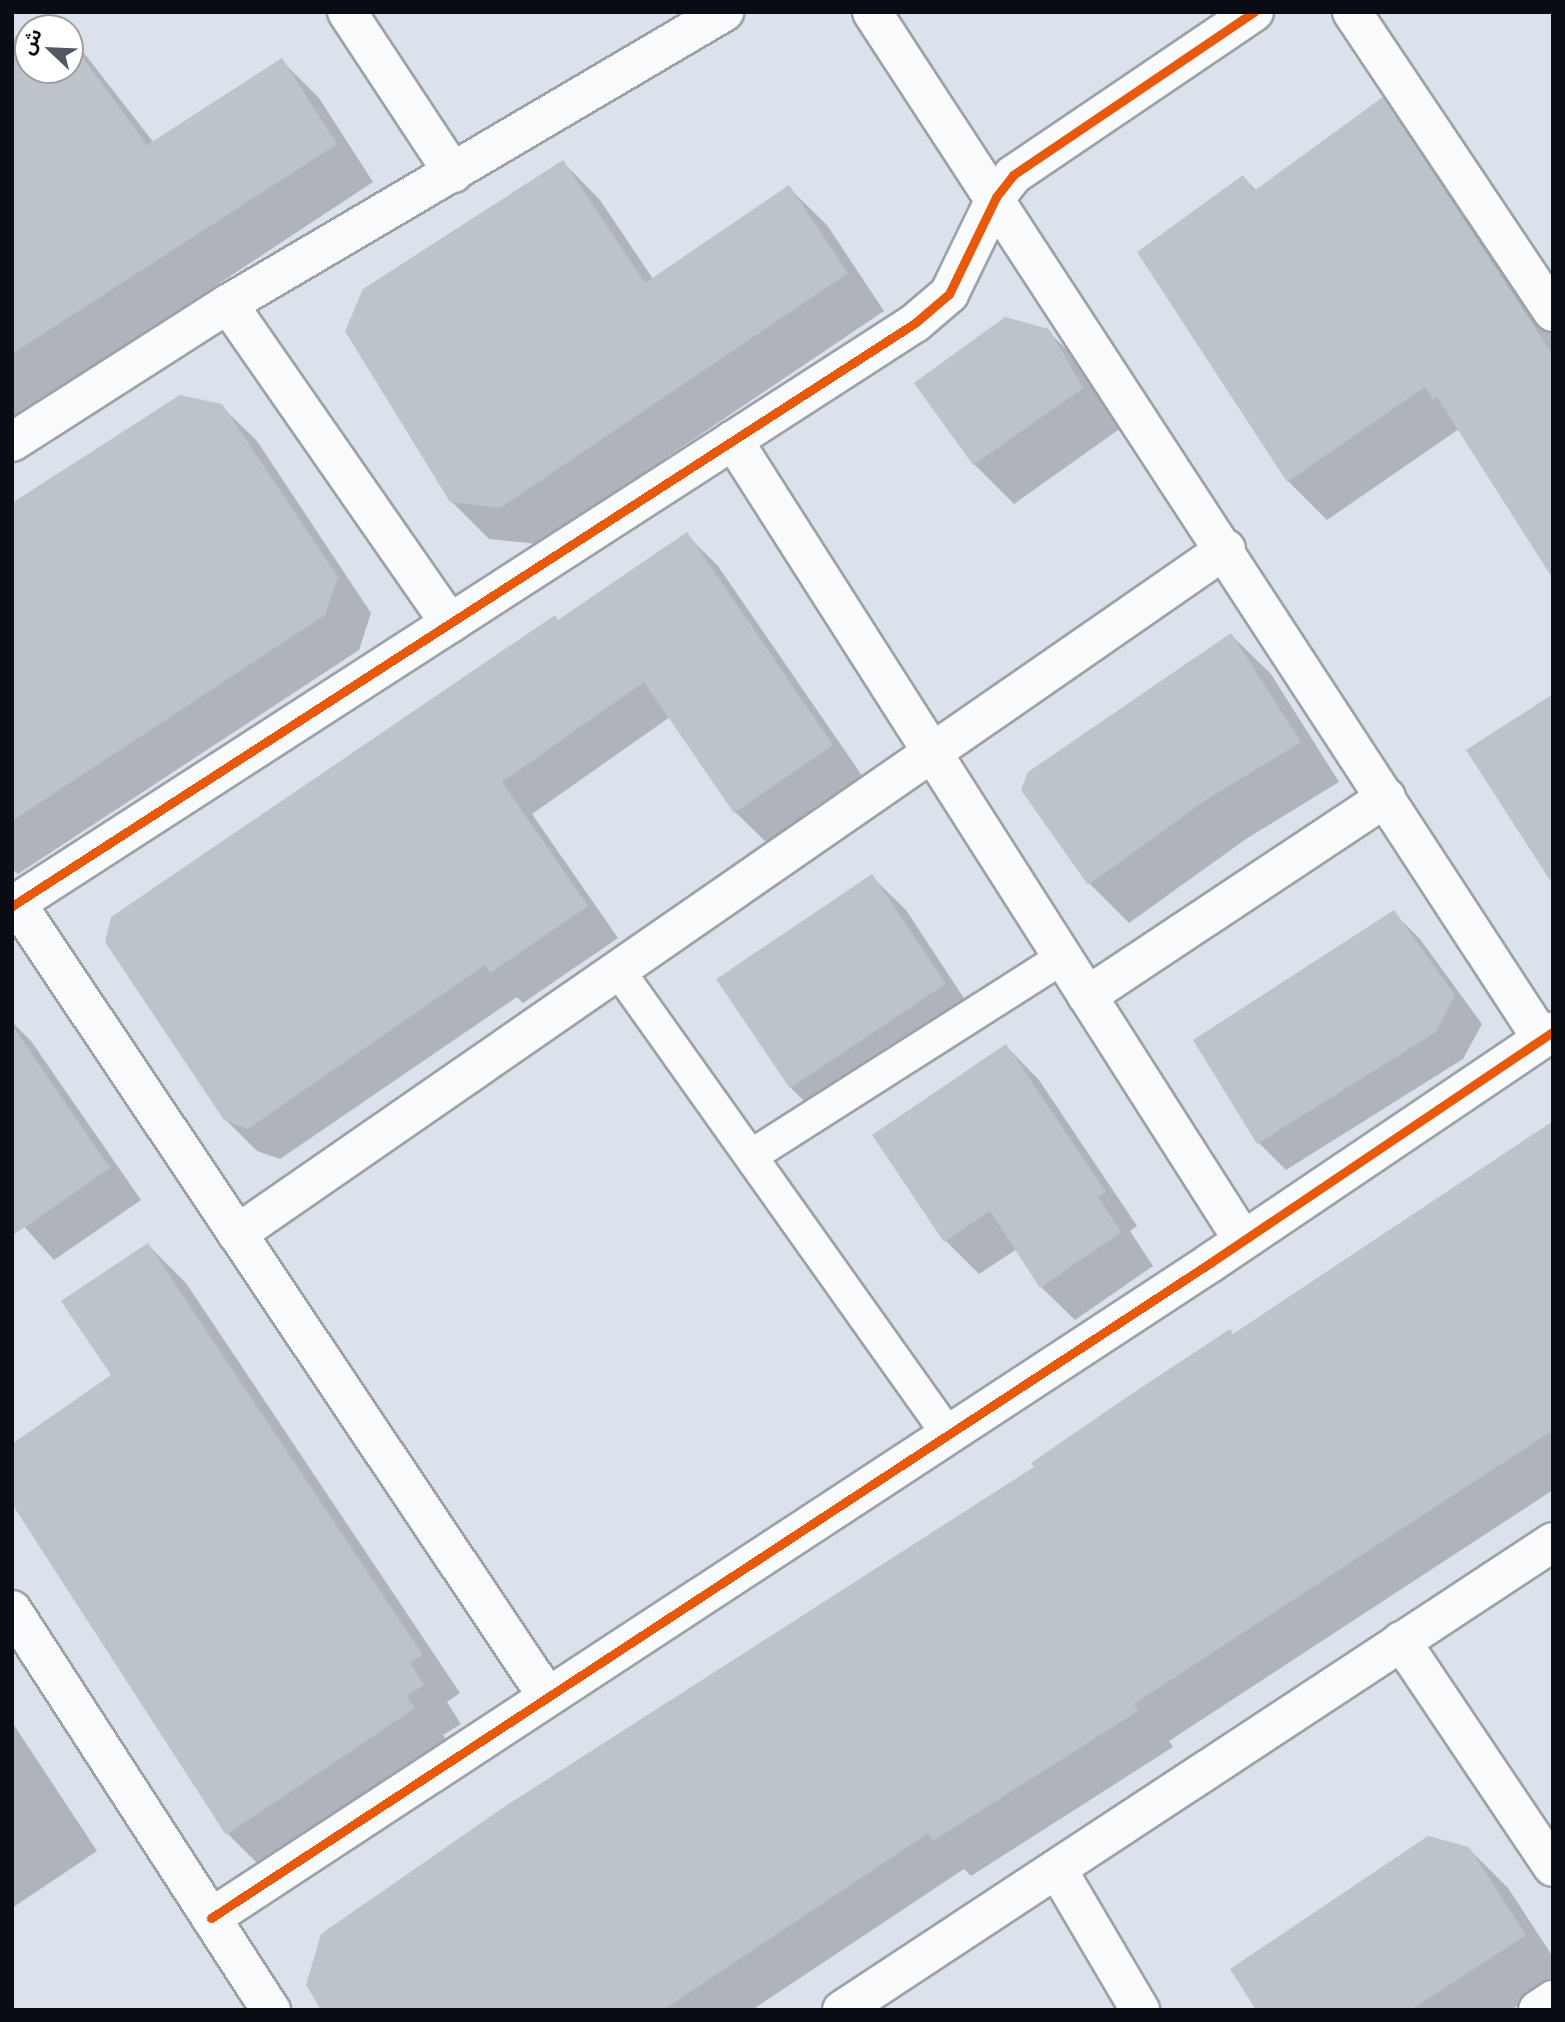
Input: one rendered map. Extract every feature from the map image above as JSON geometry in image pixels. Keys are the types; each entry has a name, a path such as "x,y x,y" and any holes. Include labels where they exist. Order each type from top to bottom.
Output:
{"street":[{"path":"347,12 453,173"},
{"path":"12,442 228,304 724,12"},
{"path":"211,1918 1243,1240 1547,1036 1386,797 996,197 872,12"},
{"path":"547,1696 14,904 933,310 962,274 996,197 1036,157 1254,12"},
{"path":"1352,12 1553,312"},
{"path":"228,304 450,624"},
{"path":"733,440 1243,1240"},
{"path":"237,1234 1226,549"},
{"path":"1087,996 1386,797"},
{"path":"842,2010 1553,1542"},
{"path":"12,1610 271,2010"},
{"path":"1401,1641 1553,1867"},
{"path":"1057,1869 1140,2010"},
{"path":"1538,2010 1553,2000"}],"lane":[{"path":"751,1156 1062,958"},
{"path":"618,970 948,1434"}],"building":[{"path":"14,38 14,84 84,84 84,59 147,145 282,58 337,144 12,354"},
{"path":"1383,97 1553,355 1553,579 1437,397 1433,399 1425,387 1287,482 1137,252 1243,175 1254,191"},
{"path":"563,160 645,283 789,185 848,273 500,508 450,502 345,331 363,289"},
{"path":"1005,317 1049,329 1083,388 973,465 914,383"},
{"path":"180,395 222,404 338,577 325,615 12,821 12,503"},
{"path":"687,532 833,745 734,813 644,682 502,782 588,906 490,973 485,965 248,1129 224,1120 105,942 111,917 555,615 558,620"},
{"path":"1231,633 1301,742 1206,800 1088,885 1021,790 1028,772"},
{"path":"1553,694 1553,885 1466,750"},
{"path":"872,874 946,983 790,1089 716,979"},
{"path":"1394,910 1455,995 1436,1032 1257,1144 1193,1040"},
{"path":"12,1025 110,1168 12,1236"},
{"path":"1006,1044 1106,1192 1098,1197 1121,1232 1040,1288 990,1211 944,1242 872,1135"},
{"path":"1553,1121 1553,1430 1134,1704 1138,1711 933,1841 928,1833 663,2010 321,2010 306,1985 321,1934 504,1807 1034,1467 1031,1463 1130,1395 1230,1329 1233,1334"},
{"path":"148,1243 423,1655 410,1663 424,1685 407,1696 415,1708 226,1835 12,1504 12,1444 111,1375 61,1301"},
{"path":"1428,1836 1469,1847 1526,1935 1411,2010 1256,2010 1230,1969"}],"cycle path":[{"path":"12,906 915,323 949,294 996,197 1013,175 1254,12"},
{"path":"211,1918 1210,1263 1553,1032"}]}
